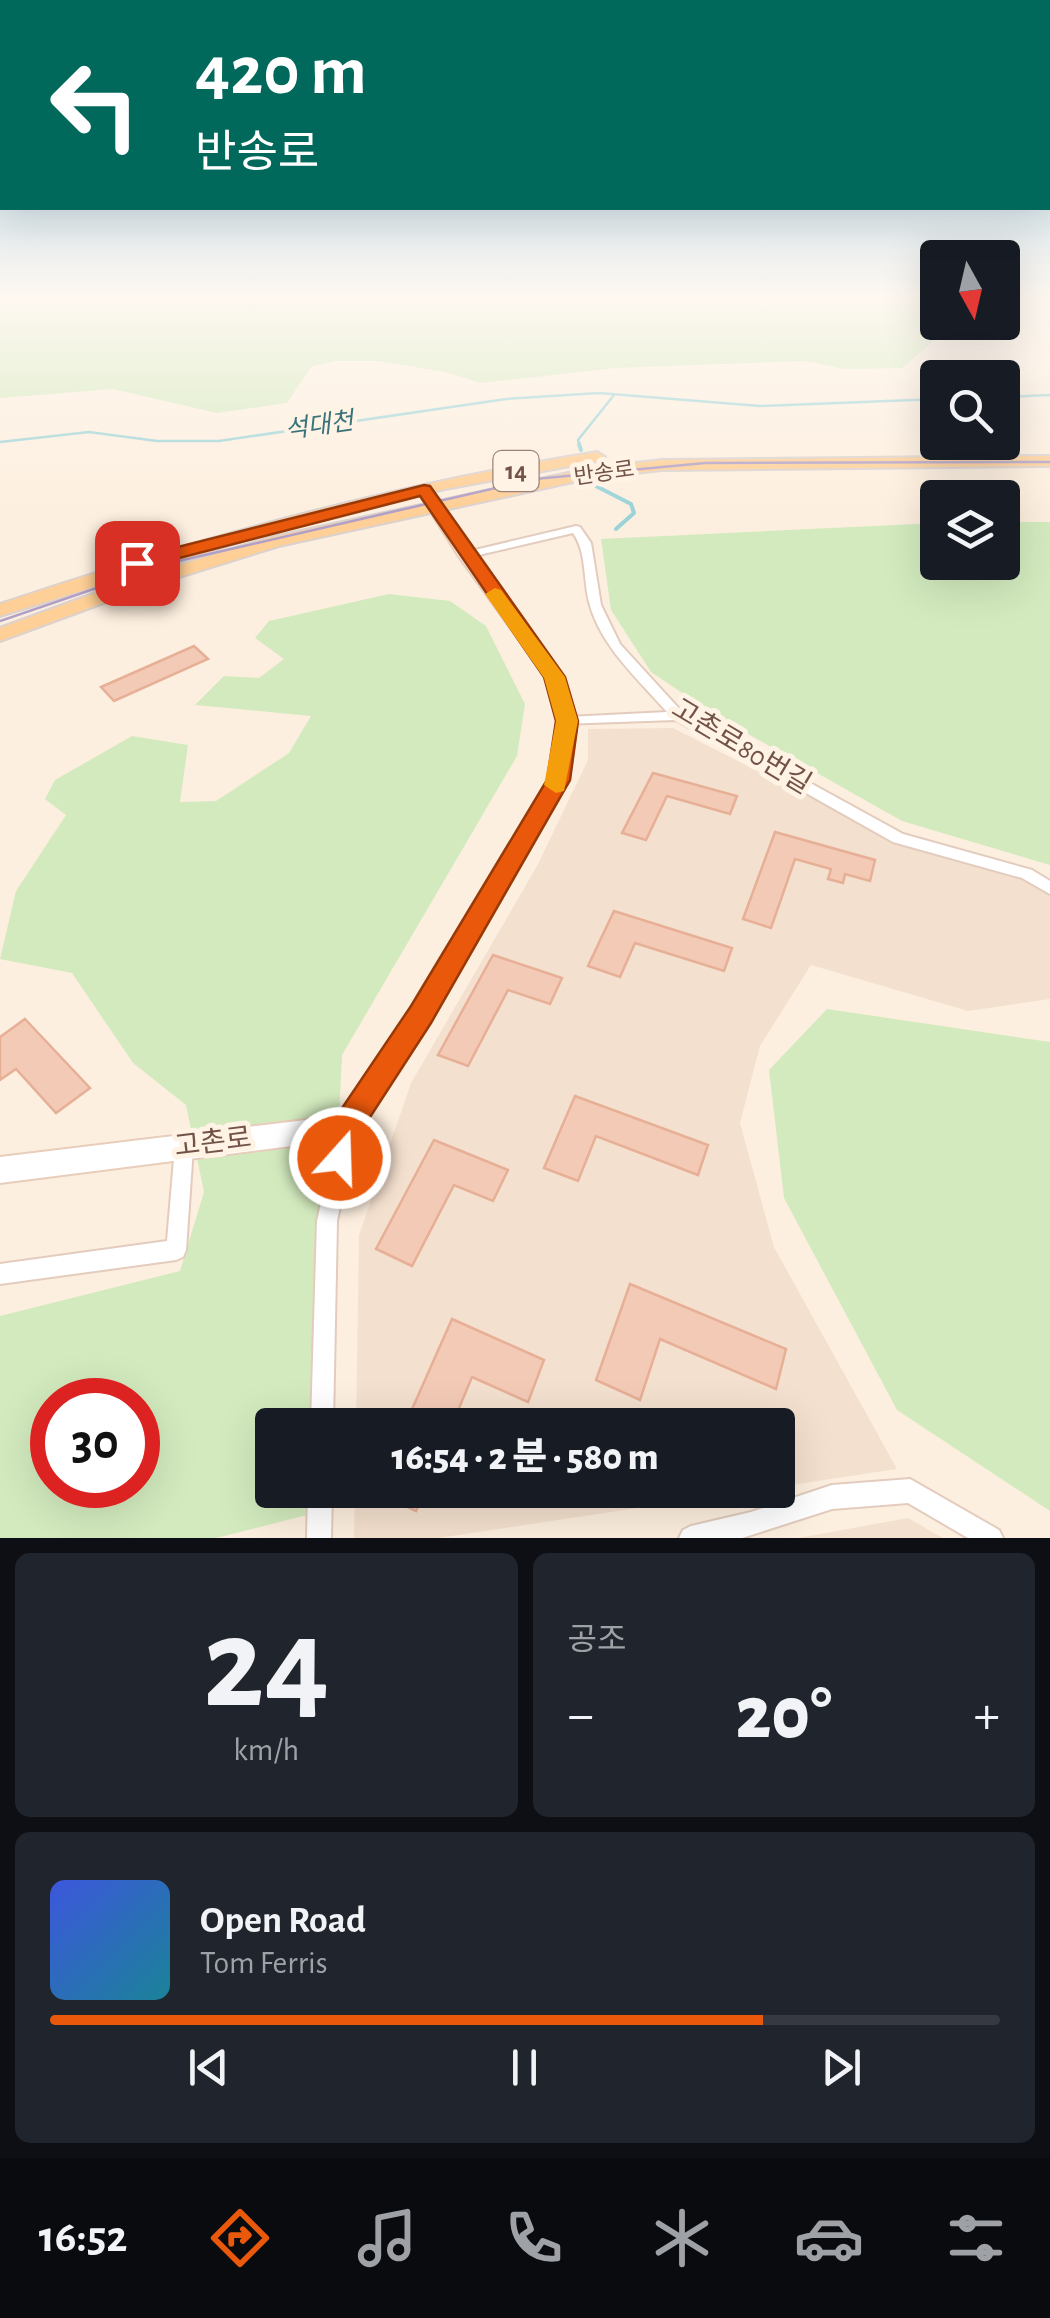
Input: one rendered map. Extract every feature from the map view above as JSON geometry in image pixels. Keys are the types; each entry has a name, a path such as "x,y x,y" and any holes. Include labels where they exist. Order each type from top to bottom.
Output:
{"main road":[{"name":"반송로","path":"0,634 218,559 547,464 650,452 1050,448"},
{"name":"반송로","path":"0,610 171,552 429,498 591,473 662,465 1050,460"}],"street":[{"path":"322,1408 327,1221 347,1127 421,1014 559,780 567,721 554,677 429,498"},
{"name":"고촌로80번길","path":"466,556 576,529 586,543 596,605 615,645 678,716 898,838 1027,874 1050,888"},
{"path":"567,721 678,716"},
{"name":"고촌로","path":"0,1170 347,1127"},
{"path":"0,1274 176,1250 184,1147"},
{"path":"692,1538 756,1531 832,1498 910,1490 991,1538"},
{"path":"319,1538 320,1508"}],"shaded area":[{"path":"673,728 909,848 1022,878 1050,896 1050,999 968,1011 811,965 760,1046 740,1123 774,1247 897,1469 795,1484 795,1408 356,1408 359,1235 411,1083 537,866 588,760 588,729"},
{"path":"355,1508 637,1508 439,1538 354,1538"},
{"path":"908,1518 943,1538 798,1538"}],"green space":[{"path":"0,367 312,367 287,403 217,413 113,389 0,398"},
{"path":"414,367 648,367 615,368 481,383"},
{"path":"834,367 903,367 845,369"},
{"path":"1020,522 1050,522 1050,865 902,821 718,717 651,672 611,610 601,539 920,524 920,580 1020,580"},
{"path":"389,594 450,601 486,626 525,704 517,756 342,1055 325,1408 255,1408 255,1508 319,1508 319,1512 216,1538 0,1538 0,1316 180,1271 204,1192 186,1105 133,1063 72,973 0,959 16,891 66,815 45,799 55,780 132,736 188,745 180,802 216,801 289,753 311,716 195,705 224,676 259,678 284,659 255,638 269,621"},
{"path":"827,1009 1050,1042 1050,1511 897,1410 784,1198 769,1070"}],"building":[{"path":"194,646 208,659 114,701 101,687"},
{"path":"653,773 737,796 730,814 667,796 646,840 622,833"},
{"path":"775,832 875,860 870,881 845,874 843,883 828,879 831,869 795,859 771,928 743,919"},
{"path":"614,911 732,948 724,971 635,943 620,977 588,966"},
{"path":"493,955 562,978 550,1004 508,990 468,1066 438,1055"},
{"path":"25,1019 90,1088 56,1113 16,1069 0,1080 0,1037"},
{"path":"575,1096 708,1145 698,1175 596,1136 578,1181 544,1168"},
{"path":"434,1140 508,1170 493,1201 454,1185 412,1266 376,1249"},
{"path":"630,1284 786,1349 776,1389 660,1339 640,1400 596,1380"},
{"path":"452,1319 544,1360 528,1402 472,1377 459,1408 413,1408"}],"waterway":[{"name":"석대천","path":"0,442 89,432 157,441 219,441 506,399 599,393 760,406 920,400"},
{"path":"580,446 578,440 614,395"},
{"name":"석대천","path":"1020,396 1050,395"},
{"path":"579,444 581,450"},
{"path":"592,484 631,504 634,513 616,529"}],"tram line":[{"path":"0,621 170,563 535,479 705,463 1050,462"}],"slow traffic":[{"path":"495,594 554,677 567,721 556,785"}],"route":[{"path":"137,563 286,522 424,490 466,556 554,677 567,721 559,780 421,1014 347,1127 340,1158"}]}
